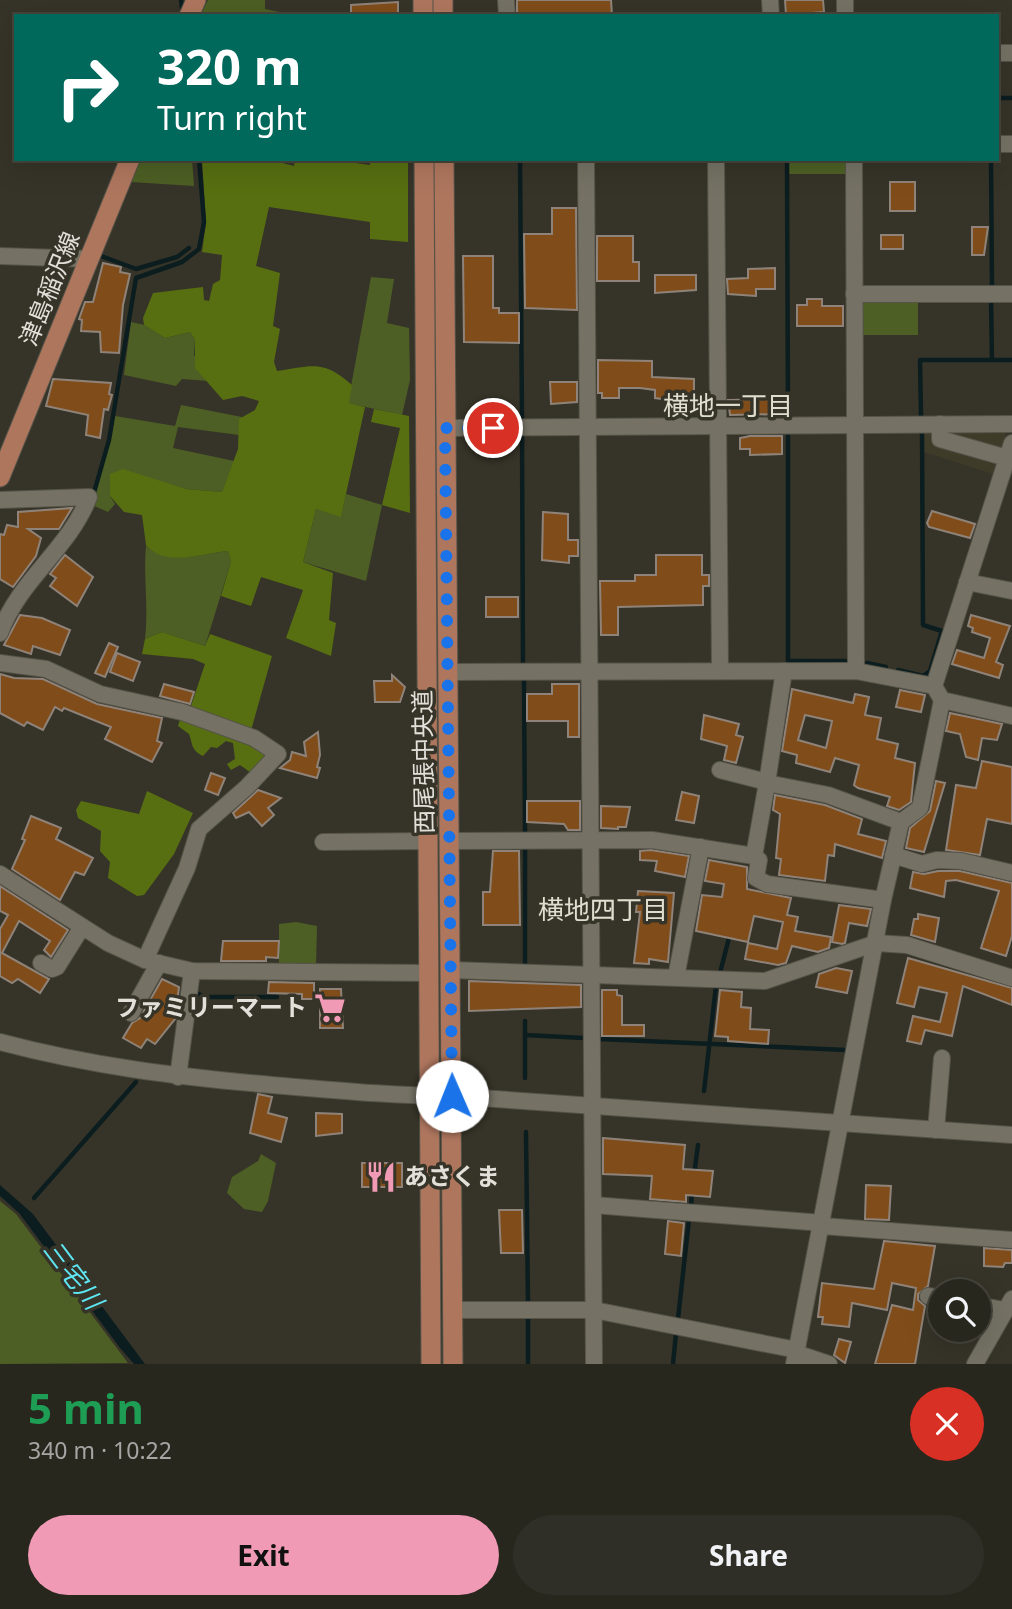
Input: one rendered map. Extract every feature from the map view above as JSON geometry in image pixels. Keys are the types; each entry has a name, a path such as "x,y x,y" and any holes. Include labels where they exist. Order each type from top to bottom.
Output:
{"main road":[{"name":"津島稲沢線","path":"0,477 129,161"},
{"name":"西尾張中央道","path":"424,161 431,1364"},
{"name":"西尾張中央道","path":"444,161 453,1364"}],"street":[{"path":"586,161 594,1364"},
{"path":"716,161 720,671"},
{"path":"853,161 856,671"},
{"path":"0,256 89,259"},
{"path":"854,295 1012,294"},
{"path":"796,1356 893,855 901,822 920,808 938,693 967,582 1010,451 940,439 940,424"},
{"path":"445,428 1012,424"},
{"path":"0,500 89,497 81,518 67,539 32,578 2,622"},
{"path":"967,582 1012,591"},
{"path":"0,663 46,669 100,694 182,712 254,738 278,754 247,787 199,829 131,1013"},
{"path":"754,856 783,671"},
{"path":"447,672 856,671 1012,716"},
{"path":"720,770 828,795 901,822"},
{"path":"449,841 652,840 754,856 759,860 756,878 767,884 883,900"},
{"path":"323,842 429,841"},
{"path":"676,977 701,847"},
{"path":"893,855 922,864 937,860 961,861 1012,873"},
{"path":"0,874 82,927 152,962 192,971 429,972"},
{"path":"41,963 52,969 57,967 82,927"},
{"path":"451,970 765,981 876,943 907,945 1012,977"},
{"path":"178,1077 192,971"},
{"path":"0,1042 80,1063 178,1077 397,1096 452,1096 1012,1135"},
{"path":"936,1130 942,1058"},
{"path":"593,1205 1012,1240"},
{"path":"975,1364 1008,1304"},
{"path":"453,1310 594,1310 829,1364"}],"shaded area":[{"path":"924,430 1003,430 1006,434 993,474 924,452"}],"green space":[{"path":"208,0 265,0 265,9 289,14 250,14 202,12"},
{"path":"139,161 192,161 194,186 131,182"},
{"path":"202,161 275,161 294,166 295,161 348,161 370,165 370,161 408,161 408,242 370,239 370,222 269,207 256,266 280,273 273,326 280,329 274,362 277,371 317,366 333,371 352,385 349,403 365,407 341,517 316,509 303,562 333,573 329,620 336,623 331,656 286,638 303,590 261,577 251,606 221,596 231,562 228,551 173,558 153,552 146,545 142,515 124,512 110,496 110,474 123,469 186,489 222,492 238,449 239,419 255,410 259,401 242,396 223,400 195,368 195,340 190,332 165,338 144,325 143,318 153,293 203,287 204,300 209,301 213,284 220,280 222,255 202,252 206,223"},
{"path":"789,161 847,161 847,174 789,174"},
{"path":"371,277 394,279 387,323 409,328 410,380 402,415 348,403"},
{"path":"866,298 918,298 918,335 861,335 861,303"},
{"path":"131,322 144,325 165,338 190,332 195,340 194,355 209,381 182,379 176,386 124,375"},
{"path":"181,405 242,417 239,435 178,427 173,448 234,461 222,492 186,489 129,474 110,496 115,504 108,512 92,505 115,416 175,426"},
{"path":"374,409 409,416 410,513 382,505 400,428 371,422"},
{"path":"346,494 382,505 366,581 303,562 316,509 341,516"},
{"path":"146,545 153,552 173,557 228,551 231,562 205,646 162,632 145,639"},
{"path":"162,632 205,646 210,634 272,656 250,734 189,712 205,664 193,659 142,654 145,639"},
{"path":"181,716 268,750 268,758 254,775 240,765 231,770 227,764 235,759 233,743 226,741 217,748 211,747 203,756 199,754 194,749 189,734 178,726"},
{"path":"147,791 193,813 174,854 144,895 137,896 108,878 110,862 100,851 101,831 78,818 76,810 81,801 139,814"},
{"path":"296,922 317,926 316,966 279,966 279,924"},
{"path":"261,1154 276,1163 268,1201 262,1212 244,1209 227,1193 232,1177 258,1161"},
{"path":"0,1201 16,1214 128,1363 0,1364"}],"water":[{"name":"三宅川","path":"0,1185 33,1214 145,1364 134,1364 120,1348 19,1213 0,1196"}],"building":[{"path":"517,0 611,0 612,14 517,14"},
{"path":"785,0 823,0 824,12 786,14"},
{"path":"398,2 398,14 351,14 351,5"},
{"path":"890,182 915,182 915,211 890,211"},
{"path":"552,208 576,208 577,310 525,308 524,234 552,234"},
{"path":"972,227 988,227 984,255 972,255"},
{"path":"881,235 903,235 903,249 881,249"},
{"path":"597,236 633,236 633,262 639,262 639,281 597,281"},
{"path":"463,256 493,256 493,308 499,308 499,313 519,313 519,343 464,342"},
{"path":"103,263 121,267 120,272 130,274 123,305 119,353 101,352 100,332 81,331 82,320 79,319 85,302 93,302"},
{"path":"775,268 775,289 756,289 756,296 728,294 727,279 748,278 748,269"},
{"path":"655,275 696,275 696,290 655,293"},
{"path":"807,299 822,299 822,306 843,306 843,326 797,326 797,305 807,305"},
{"path":"598,360 652,361 652,377 694,379 694,403 655,398 655,390 640,388 619,388 619,398 602,398 602,393 598,393"},
{"path":"53,379 111,383 109,394 112,395 108,410 104,409 100,438 86,435 88,415 46,406"},
{"path":"550,382 577,382 577,402 551,404"},
{"path":"780,399 783,414 730,415 728,400"},
{"path":"782,436 782,454 750,455 750,449 740,449 740,438"},
{"path":"72,508 59,529 28,529 41,538 36,556 13,587 0,579 0,534 4,535 7,525 18,527 18,512"},
{"path":"932,511 975,524 970,538 929,527 927,523"},
{"path":"543,512 568,514 568,540 578,540 578,556 569,556 569,563 542,560"},
{"path":"65,555 93,577 77,606 50,586 56,578 50,574"},
{"path":"656,555 702,555 702,575 709,575 709,586 703,586 703,605 618,607 618,635 601,635 600,581 635,581 635,575 656,575"},
{"path":"486,597 518,597 518,617 486,617"},
{"path":"20,615 42,618 70,630 60,655 33,646 31,654 4,645"},
{"path":"971,615 1010,626 996,662 1003,665 999,678 952,664 957,650 984,658 990,638 972,632 973,628 968,626"},
{"path":"109,643 118,647 105,677 95,673"},
{"path":"117,653 140,662 133,681 110,672"},
{"path":"0,674 14,678 43,679 97,704 162,718 157,741 162,743 152,762 105,739 111,727 64,708 62,711 55,707 43,730 27,722 24,726 0,713"},
{"path":"392,675 405,687 400,702 375,702 374,681 392,681"},
{"path":"164,684 194,692 190,704 160,696"},
{"path":"552,684 579,684 579,737 568,737 568,721 527,721 527,694 552,694"},
{"path":"792,689 853,703 855,694 869,697 865,715 881,718 877,739 898,744 895,758 915,763 911,802 899,810 887,806 890,797 858,788 854,785 859,765 835,758 830,772 796,763 797,755 782,751","holes":["805,715 832,721 826,748 798,740"]},
{"path":"900,690 925,695 921,712 896,707"},
{"path":"950,713 1002,724 997,740 982,738 978,760 966,757 960,734 946,731"},
{"path":"704,715 739,724 736,735 743,737 736,763 724,760 727,746 701,739"},
{"path":"318,732 320,755 317,767 320,768 317,778 280,768 290,760 292,752 306,756 304,742"},
{"path":"982,761 1012,767 1012,824 987,819 980,855 946,850 956,785 976,788"},
{"path":"211,773 225,778 218,795 205,790"},
{"path":"936,781 945,783 924,852 906,848 910,828 930,811"},
{"path":"258,790 281,798 268,808 274,815 262,826 249,812 236,818 233,813"},
{"path":"682,792 699,796 694,823 676,820"},
{"path":"775,795 825,805 862,819 858,834 886,841 882,858 835,844 834,856 828,855 825,881 779,875 781,859 776,858 780,814 773,810"},
{"path":"527,801 580,801 580,830 568,830 564,824 527,822"},
{"path":"601,806 630,807 626,827 601,828"},
{"path":"31,816 61,828 56,839 93,858 84,875 75,872 60,900 12,869 25,840 22,839"},
{"path":"651,850 689,856 685,877 655,871 657,861 640,860 640,851"},
{"path":"493,851 519,851 520,925 483,925 483,892 490,892"},
{"path":"709,860 747,867 747,889 791,898 787,915 798,917 795,931 831,937 829,948 818,952 792,946 786,963 778,965 745,959 748,943 777,949 783,922 754,916 748,942 696,931 702,895 722,897 724,884 705,881"},
{"path":"960,871 1012,883 1012,936 1006,956 981,948 999,891 956,880 946,881 944,897 910,888 913,872 924,874"},
{"path":"0,886 68,930 51,957 44,950 50,941 19,921 2,953 49,979 40,993 18,979 12,983 0,976 0,929 8,915 0,911"},
{"path":"638,891 674,893 668,962 649,959 649,964 634,963 640,912 636,912"},
{"path":"839,905 871,909 867,926 849,923 845,943 842,944 832,942"},
{"path":"918,914 939,918 935,942 911,935 914,919 918,919"},
{"path":"223,941 279,941 278,958 266,957 266,961 221,961"},
{"path":"908,958 1012,988 1012,1005 963,986 952,1036 925,1030 921,1044 907,1041 913,1016 940,1022 947,993 919,987 914,1007 897,1003"},
{"path":"836,968 852,971 847,993 816,987 819,974"},
{"path":"162,979 179,987 175,1019 155,1044 147,1039 141,1048 123,1038 132,1023 140,1018"},
{"path":"469,981 581,985 581,1007 469,1011"},
{"path":"269,982 314,983 314,999 302,999 302,994 268,993"},
{"path":"320,989 341,989 343,1028 320,1028"},
{"path":"602,990 617,990 617,995 622,996 622,1025 644,1025 644,1036 602,1036"},
{"path":"720,990 742,992 741,1007 751,1008 750,1029 769,1030 768,1044 728,1041 728,1037 715,1036"},
{"path":"258,1094 272,1097 268,1113 287,1118 281,1142 250,1133"},
{"path":"316,1113 342,1114 342,1133 316,1136"},
{"path":"603,1138 685,1145 683,1169 713,1171 710,1197 686,1195 686,1202 650,1199 652,1176 603,1174"},
{"path":"362,1163 402,1163 402,1187 362,1187"},
{"path":"866,1185 891,1186 889,1220 865,1219"},
{"path":"499,1210 522,1210 523,1253 501,1253"},
{"path":"668,1221 684,1223 681,1256 665,1254"},
{"path":"884,1241 935,1246 928,1286 918,1294 918,1300 925,1306 915,1364 875,1364 892,1305 913,1310 916,1288 892,1283 887,1310 852,1303 849,1327 822,1324 823,1317 818,1317 822,1283 874,1289"},
{"path":"984,1248 1012,1250 1012,1263 1005,1263 1003,1267 984,1266"},
{"path":"839,1339 851,1342 845,1363 834,1355"}],"waterway":[{"path":"181,0 182,8"},
{"path":"999,98 1012,98"},
{"path":"93,496 109,440 136,278 182,262 199,249 204,222 199,161"},
{"path":"520,161 522,421"},
{"path":"787,161 788,418"},
{"path":"991,161 992,289"},
{"path":"101,256 136,269 177,257 189,248"},
{"path":"991,299 992,360"},
{"path":"921,416 920,360 1012,360"},
{"path":"898,670 923,676 930,671 942,631 923,625 922,431"},
{"path":"788,433 788,662"},
{"path":"522,435 523,665"},
{"path":"788,661 846,661"},
{"path":"867,663 886,667"},
{"path":"524,680 525,832"},
{"path":"525,847 525,964"},
{"path":"720,973 730,934"},
{"path":"704,1091 716,986"},
{"path":"199,994 203,997 277,997"},
{"path":"525,1021 525,1035"},
{"path":"525,1078 525,1035 584,1038"},
{"path":"599,1039 846,1050"},
{"path":"34,1198 136,1082"},
{"path":"526,1132 528,1304"},
{"path":"694,1175 698,1145"},
{"path":"691,1207 692,1191"},
{"path":"678,1319 689,1219"},
{"path":"528,1317 528,1364"},
{"path":"673,1364 676,1333"}],"place":[{"name":"ファミリーマート","path":"330,1008"},
{"name":"あさくま","path":"381,1177"}],"district":[{"name":"横地一丁目","path":"728,406"},
{"name":"横地四丁目","path":"603,910"}],"route":[{"path":"452,1096 445,428 493,428"}]}
